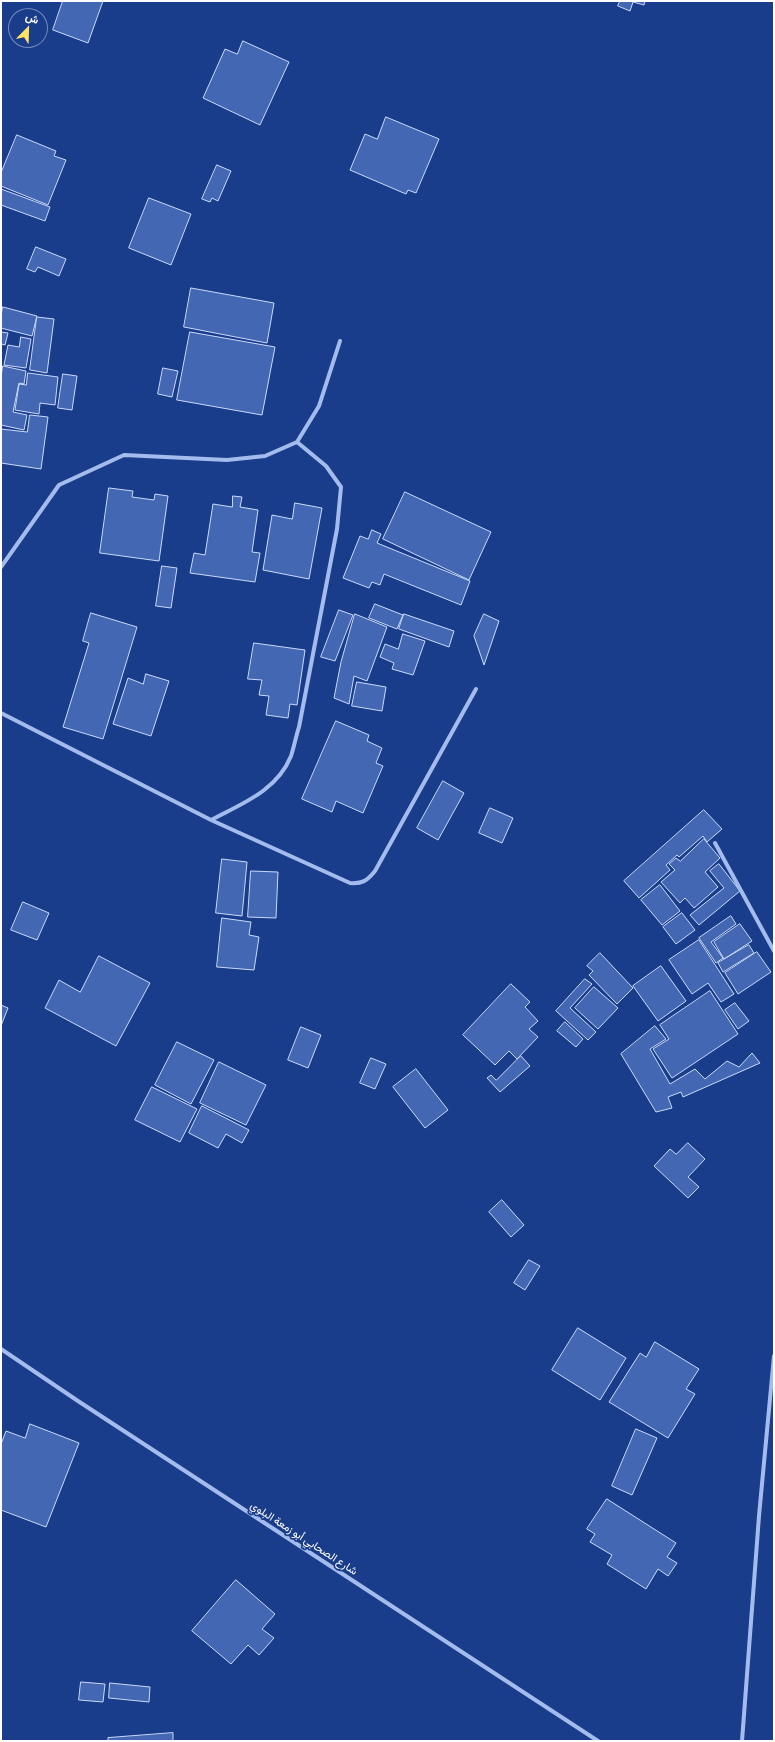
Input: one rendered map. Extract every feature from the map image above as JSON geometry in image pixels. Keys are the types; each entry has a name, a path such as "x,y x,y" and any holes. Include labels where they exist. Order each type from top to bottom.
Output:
{"street":[{"path":"1,567 58,485 124,454 227,460 265,456 297,442 319,406 340,341"},
{"path":"211,820 254,798 271,785 282,772 291,757 299,727 337,529 341,487 326,466 297,442"},
{"path":"1,713 211,820 350,882 359,884 367,880 374,871 476,689"},
{"path":"715,843 774,951"},
{"name":"شارع الصحابي أبو زمعة البلوي","path":"1,1348 78,1401 598,1741"},
{"path":"742,1741 759,1516 774,1356"}],"building":[{"path":"63,1 103,1 88,43 53,30"},
{"path":"620,1 645,1 644,5 633,2 630,11 618,6"},
{"path":"243,41 289,62 260,125 203,98 225,49 237,54"},
{"path":"386,117 439,139 416,193 408,190 406,194 350,170 365,134 377,139"},
{"path":"17,135 56,151 54,156 66,160 48,205 1,186 1,173"},
{"path":"217,165 231,171 218,201 212,198 210,202 202,199"},
{"path":"1,189 50,207 45,221 1,205"},
{"path":"149,198 191,214 171,265 129,248"},
{"path":"36,247 66,259 59,276 38,267 35,272 27,269"},
{"path":"191,288 274,303 267,343 184,327"},
{"path":"3,307 37,316 32,336 1,328"},
{"path":"37,317 54,319 47,373 30,370"},
{"path":"1,332 8,333 5,345 1,344"},
{"path":"190,332 275,347 262,415 177,400"},
{"path":"21,337 31,339 26,368 4,365 8,345 19,347"},
{"path":"3,366 26,371 24,384 19,383 13,412 27,415 24,430 1,425 1,378"},
{"path":"163,368 178,371 172,397 158,394"},
{"path":"28,373 58,377 55,405 40,403 39,414 15,410 19,384 26,385"},
{"path":"63,374 77,376 72,410 58,408"},
{"path":"30,415 48,417 41,469 1,463 1,429 27,432"},
{"path":"109,488 133,491 132,497 154,500 155,494 168,496 159,561 100,553"},
{"path":"405,492 491,532 469,580 383,539"},
{"path":"233,496 242,497 240,507 258,510 252,552 260,553 255,582 190,573 194,553 205,555 213,504 232,507"},
{"path":"295,503 322,508 309,579 263,570 272,515 292,519"},
{"path":"372,530 381,534 377,543 470,581 461,605 384,574 380,585 372,582 369,588 343,578 360,536 368,539"},
{"path":"162,566 177,568 171,608 156,606"},
{"path":"375,604 403,615 397,629 369,618"},
{"path":"339,610 353,615 335,661 321,657"},
{"path":"91,613 137,627 103,739 63,727 89,643 83,641"},
{"path":"355,614 387,627 367,681 354,676 349,704 334,698 341,662"},
{"path":"404,614 454,631 449,647 399,629"},
{"path":"484,614 499,621 484,665 474,636"},
{"path":"403,634 425,641 413,675 392,669 394,663 380,657 385,644 398,649"},
{"path":"254,643 305,650 297,705 290,704 288,718 266,715 269,696 259,695 262,680 248,679"},
{"path":"146,674 169,681 151,736 113,724 128,678 143,684"},
{"path":"357,682 386,687 382,711 352,706"},
{"path":"336,721 369,735 367,741 382,748 376,763 383,766 363,813 336,801 332,812 302,799"},
{"path":"443,781 464,793 438,840 417,828"},
{"path":"490,808 513,818 502,843 479,833"},
{"path":"704,810 722,829 707,842 703,836 679,857 677,855 666,865 670,870 639,898 624,881"},
{"path":"704,839 720,858 705,872 718,887 694,908 685,898 680,903 661,882 675,870 669,864 676,858 680,861"},
{"path":"222,859 247,862 242,916 216,913"},
{"path":"719,864 740,891 699,925 690,915 724,888 710,871"},
{"path":"251,871 278,872 276,918 248,917"},
{"path":"660,885 680,911 662,925 641,900"},
{"path":"23,902 49,913 37,940 11,930"},
{"path":"682,913 695,930 676,944 663,927"},
{"path":"731,916 736,924 711,942 723,958 716,963 699,938"},
{"path":"222,918 251,922 249,935 259,937 254,970 217,967"},
{"path":"740,924 752,941 724,959 714,942"},
{"path":"699,940 734,994 721,1002 708,983 692,994 669,960"},
{"path":"749,945 754,953 723,972 718,963"},
{"path":"757,952 771,972 738,994 725,973"},
{"path":"600,953 633,988 617,1004 589,975 593,971 587,966"},
{"path":"99,956 150,983 116,1046 45,1008 59,980 80,992"},
{"path":"661,966 686,1001 658,1021 633,986"},
{"path":"585,979 592,984 570,1008 596,1032 588,1040 556,1011"},
{"path":"511,984 530,1002 525,1007 538,1021 529,1029 538,1037 517,1059 509,1051 495,1065 463,1035"},
{"path":"594,987 618,1008 598,1029 575,1008"},
{"path":"710,991 738,1034 672,1078 653,1049 669,1039 660,1025"},
{"path":"735,1003 749,1021 738,1029 725,1010"},
{"path":"1,1005 8,1008 1,1026"},
{"path":"565,1022 583,1039 576,1047 557,1031"},
{"path":"655,1026 666,1039 650,1049 670,1084 695,1069 705,1079 727,1061 739,1067 752,1053 760,1063 683,1097 681,1092 668,1097 672,1108 656,1112 621,1054"},
{"path":"301,1027 321,1035 308,1068 288,1060"},
{"path":"177,1042 214,1060 191,1104 155,1085"},
{"path":"521,1056 530,1066 500,1092 487,1078 491,1075 496,1080"},
{"path":"371,1058 386,1064 375,1089 360,1083"},
{"path":"219,1062 266,1085 246,1125 200,1103"},
{"path":"416,1069 448,1110 425,1128 393,1087"},
{"path":"152,1087 197,1109 180,1142 135,1120"},
{"path":"202,1106 249,1130 242,1143 226,1134 218,1148 189,1133"},
{"path":"688,1143 705,1159 688,1177 699,1187 688,1198 654,1166 670,1149 676,1154"},
{"path":"502,1200 524,1225 511,1237 489,1212"},
{"path":"529,1260 540,1266 525,1290 514,1283"},
{"path":"578,1328 626,1358 600,1400 552,1370"},
{"path":"655,1342 699,1369 686,1389 695,1394 668,1438 609,1402 640,1353 646,1357"},
{"path":"30,1424 79,1443 46,1527 1,1510 1,1444 6,1431 25,1438"},
{"path":"636,1429 657,1438 632,1495 612,1486"},
{"path":"607,1499 676,1543 667,1557 677,1563 668,1576 658,1569 646,1589 607,1564 612,1555 590,1542 595,1534 587,1529"},
{"path":"236,1580 275,1614 262,1629 274,1638 259,1655 248,1645 231,1664 192,1631"},
{"path":"81,1682 105,1684 103,1702 79,1700"},
{"path":"110,1683 150,1687 149,1702 109,1698"},
{"path":"173,1733 173,1741 108,1741 108,1738"}]}
